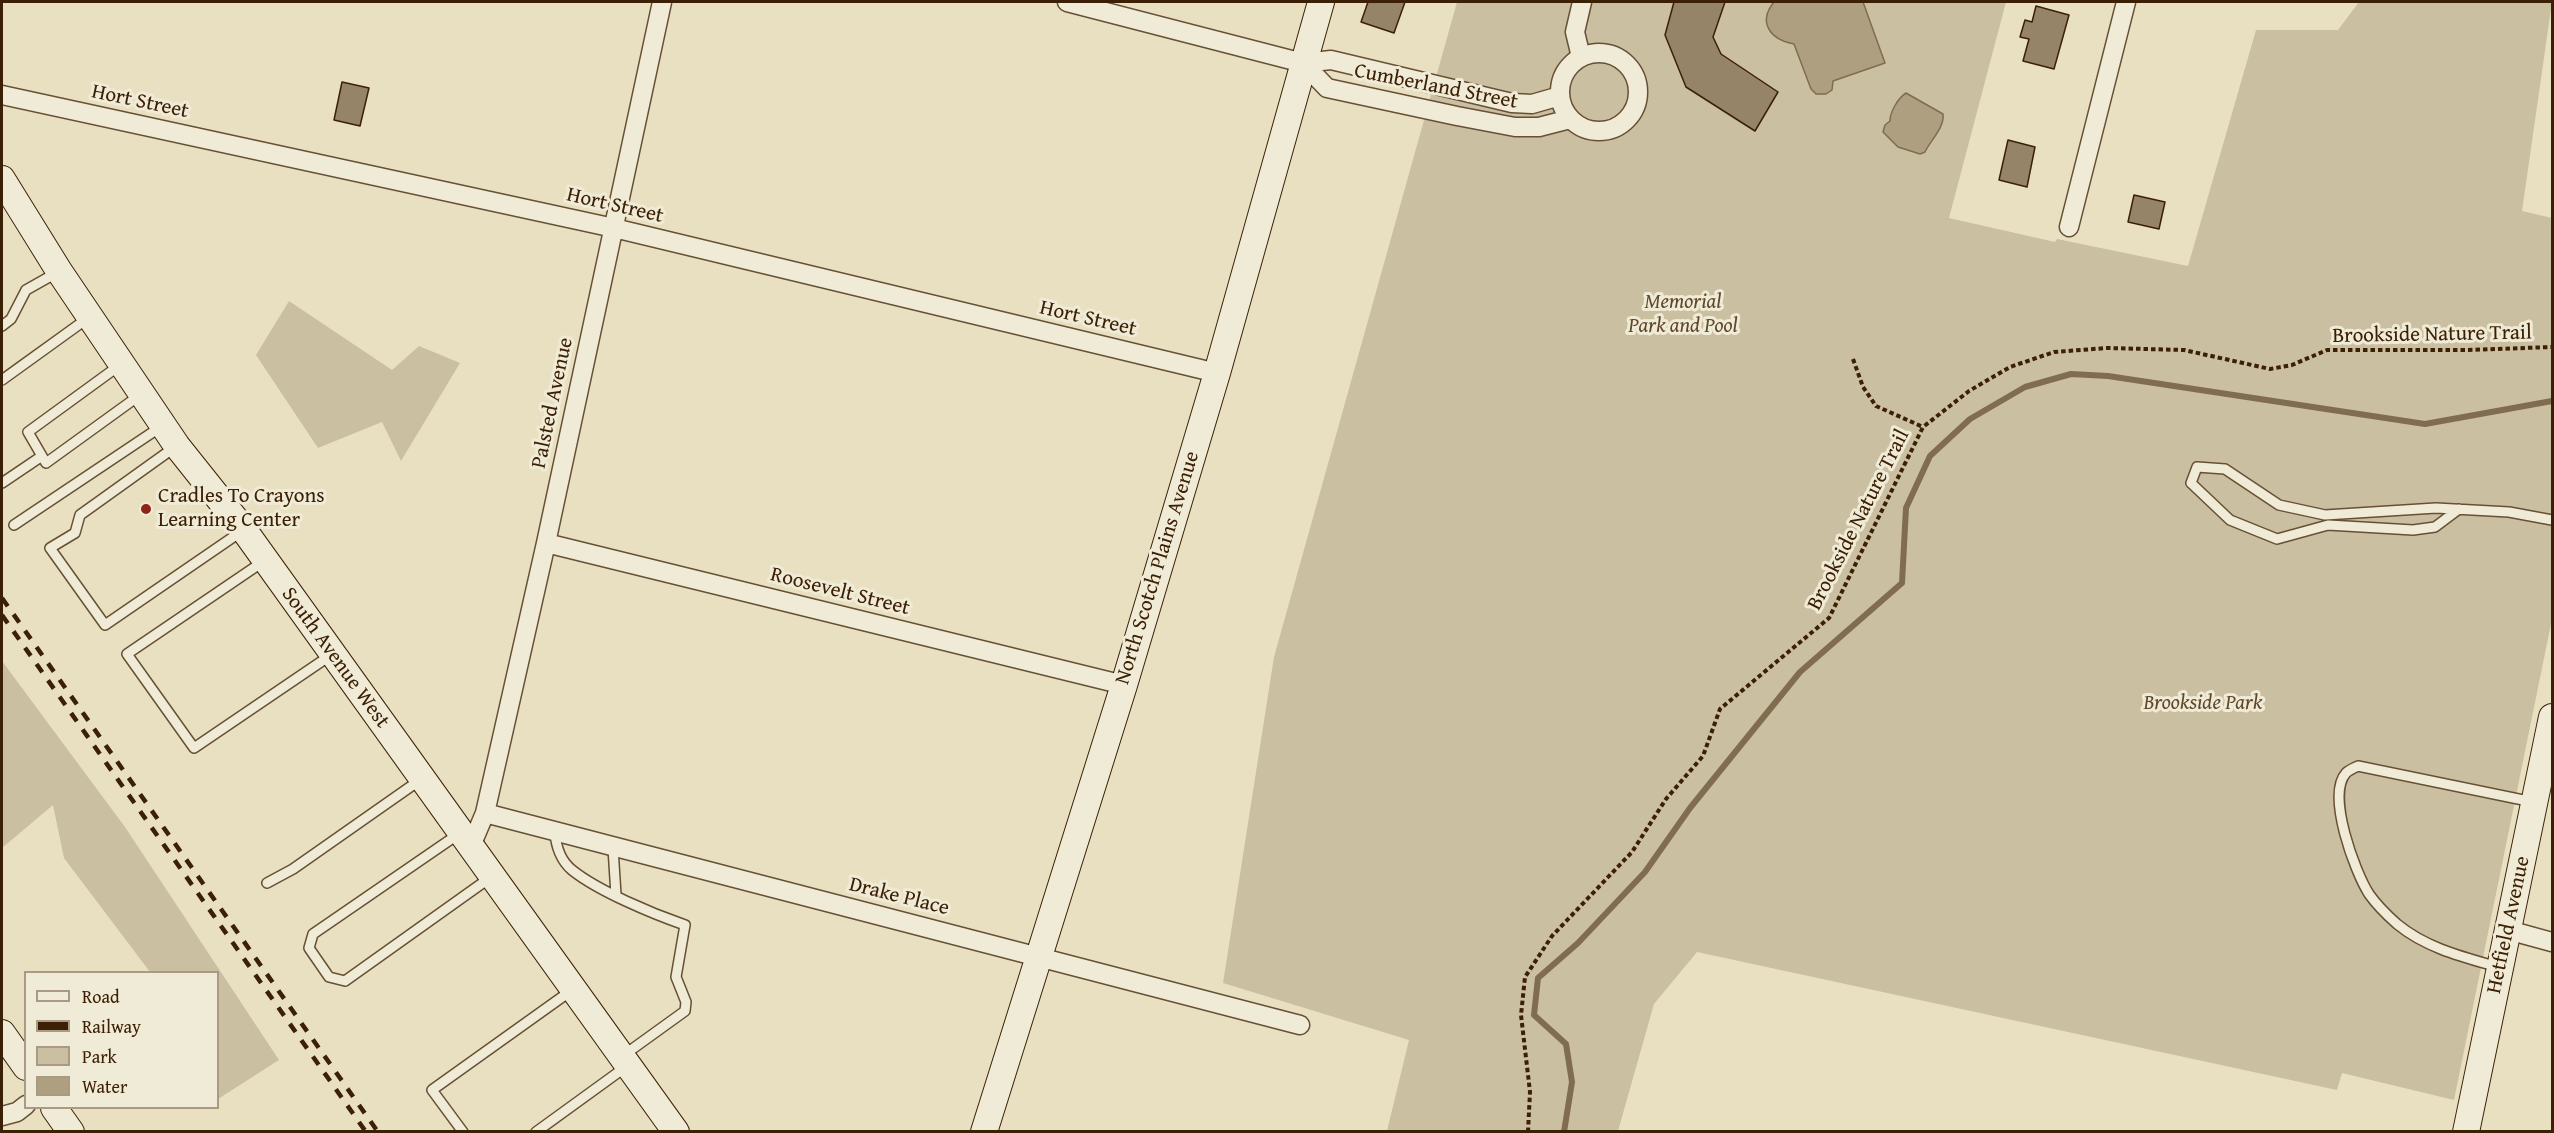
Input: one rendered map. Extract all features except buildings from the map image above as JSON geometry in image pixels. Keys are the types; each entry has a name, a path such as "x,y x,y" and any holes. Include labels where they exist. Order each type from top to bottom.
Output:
{"street":[{"name":"Palsted Avenue","path":"466,839 486,813 662,2"},
{"name":"Cumberland Street","path":"1066,2 1303,63 1331,60 1512,103 1532,104 1560,96"},
{"name":"North Scotch Plains Avenue","path":"984,1131 1124,685 1217,373 1322,2"},
{"path":"1581,57 1575,32 1582,2"},
{"path":"2069,227 2126,2"},
{"path":"1594,53 1606,53 1618,58 1635,76 1638,88 1633,113 1614,129 1602,132 1590,131 1570,119 1563,108 1560,84 1564,73 1581,57 1594,53"},
{"name":"Cumberland Street","path":"1303,63 1327,88 1457,116 1515,127 1539,127 1570,119"},
{"name":"Hort Street","path":"2,95 614,228 1217,373"},
{"name":"South Avenue West","path":"2,179 59,271 170,435 244,530 264,561 676,1131"},
{"name":"Roosevelt Street","path":"546,543 1124,685"},
{"name":"Hetfield Avenue","path":"2466,1131 2553,717"},
{"name":"Drake Place","path":"486,813 555,833 1040,956 1300,1025"},
{"path":"2508,930 2553,942"},
{"path":"2,1033 24,1064"},
{"path":"2,1116 24,1107"},
{"path":"55,1109 71,1131"}],"lane":[{"path":"2,326 11,319 26,290 59,271"},
{"path":"2,380 90,317"},
{"path":"44,460 28,432 122,363"},
{"path":"2,483 44,460 142,393"},
{"path":"14,525 170,435"},
{"path":"170,435 80,515 75,533 50,548 105,625 244,530"},
{"path":"2459,509 2435,527 2413,530 2328,525 2277,539 2230,520 2192,483 2197,467 2225,469 2279,505 2325,515 2436,508 2459,509 2509,512 2553,520"},
{"path":"2346,514 2347,526"},
{"path":"264,561 127,654 194,748 332,654"},
{"path":"2500,968 2443,951 2398,925 2369,895 2346,845 2340,808 2341,783 2346,772 2358,766 2535,802"},
{"path":"267,883 293,869 422,778"},
{"path":"536,1131 685,1011 686,1002 676,977 685,925 655,915 571,869 557,848 555,833"},
{"path":"466,839 313,934 309,948 328,977 345,981 493,876"},
{"path":"614,848 616,894"},
{"path":"463,1131 432,1090 574,989"}],"path":[{"name":"Brookside Nature Trail","path":"1528,1131 1530,1092 1521,1015 1525,977 1552,936 1632,852 1666,799 1703,756 1720,709 1829,618 1923,427 1969,391 2010,367 2054,352 2107,348 2184,350 2270,369 2292,365 2326,351 2553,347"},
{"path":"1853,359 1863,387 1876,406 1923,427"}],"green space":[{"path":"1457,2 2006,2 1949,218 2055,242 2057,239 2188,266 2256,30 2338,30 2359,2 2552,2 2522,211 2552,218 2552,619 2454,1100 2342,1073 2337,1090 1697,952 1654,1004 1618,1131 1387,1131 1409,1040 1223,983 1274,657"},
{"path":"289,301 392,370 419,346 460,363 401,461 382,422 318,448 256,355"},
{"path":"2,661 125,827 279,1060 219,1098 219,971 149,971 64,858 53,805 2,848"}],"water":[{"path":"1774,2 1863,2 1885,63 1833,81 1832,90 1826,94 1816,94 1811,89 1794,44 1779,39 1769,29 1767,17"},
{"path":"1906,93 1943,114 1940,129 1925,152 1920,154 1898,147 1883,132 1895,106"}],"waterway":[{"path":"1564,1132 1572,1082 1566,1044 1534,1015 1538,978 1578,943 1645,872 1690,808 1800,672 1902,583 1906,508 1930,456 1970,419 2025,387 2071,374 2108,376 2425,424 2552,401"}],"railway":[{"path":"2,598 378,1132"},
{"path":"2,615 366,1132"}],"place":[{"name":"Cradles To Crayons Learning Center","path":"146,509"}],"park label":[{"name":"Memorial Park and Pool","path":"1683,315"},
{"name":"Brookside Park","path":"2203,704"}]}
